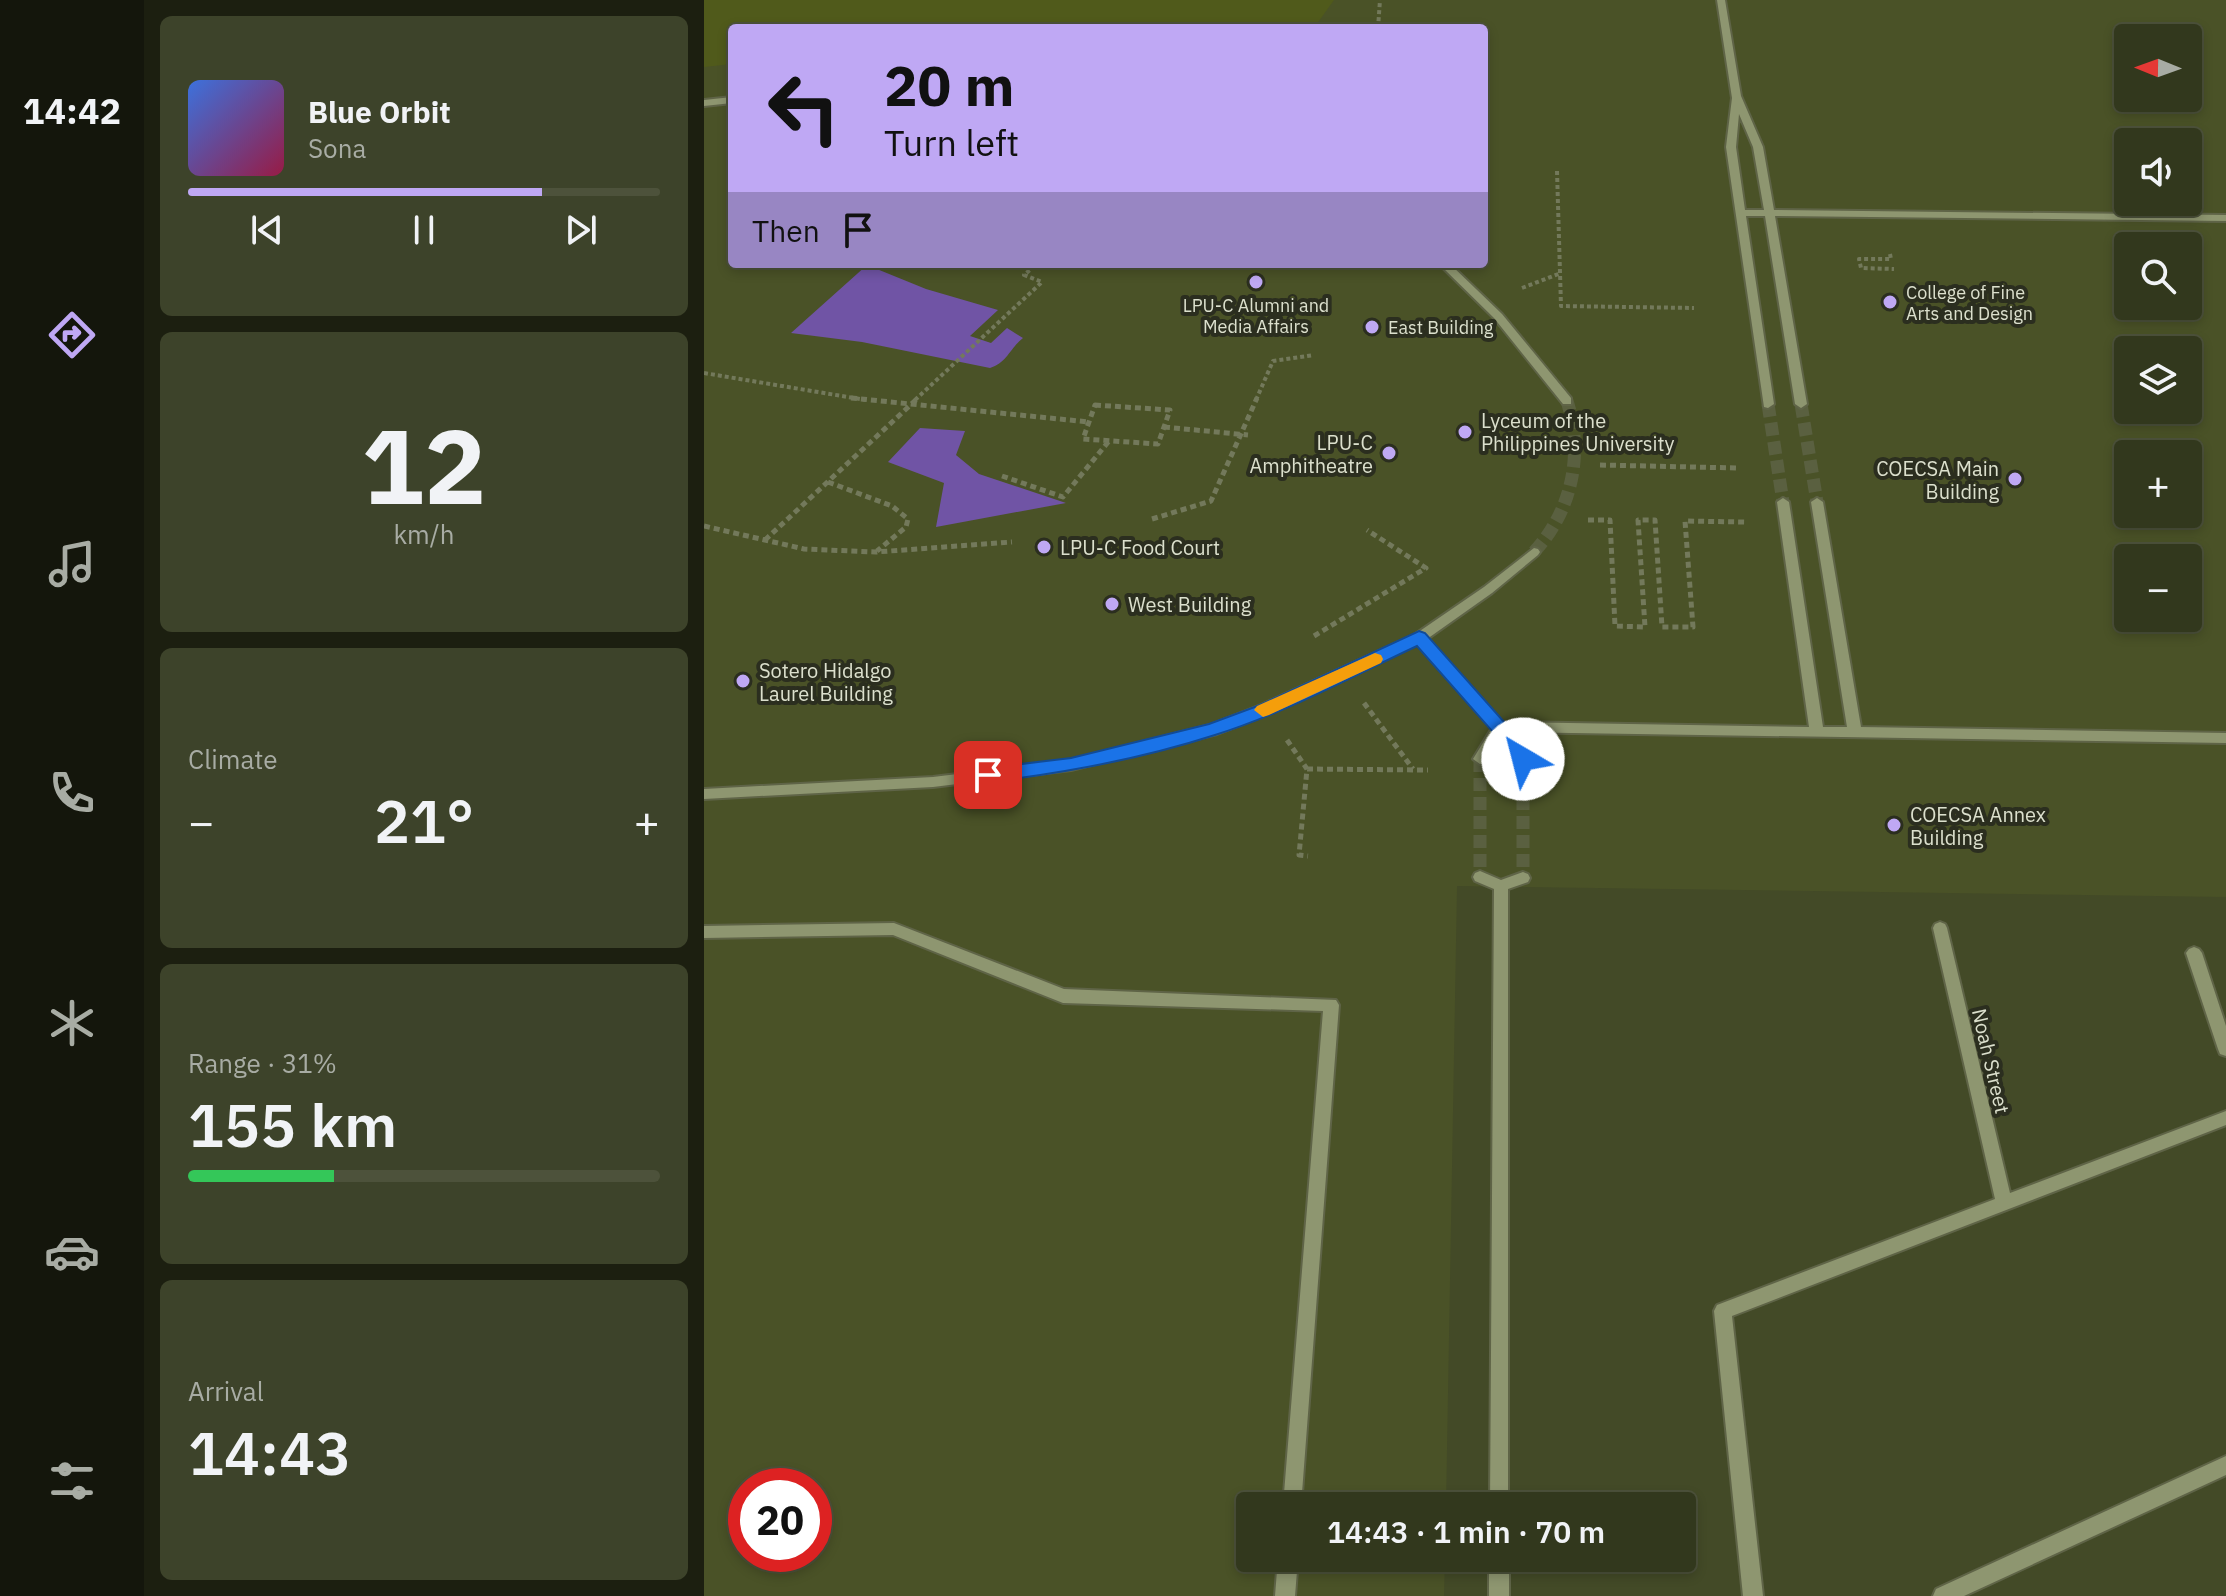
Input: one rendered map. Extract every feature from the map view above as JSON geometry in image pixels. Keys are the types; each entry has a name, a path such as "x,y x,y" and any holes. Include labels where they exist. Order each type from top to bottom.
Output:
{"street":[{"path":"1721,0 1736,96 1758,147 1801,404"},
{"path":"1736,96 1731,147 1768,404"},
{"path":"704,103 728,100"},
{"path":"1740,213 2226,218"},
{"path":"1448,268 1498,316 1567,401"},
{"path":"1783,502 1817,732"},
{"path":"1817,502 1855,732"},
{"path":"704,794 933,782 1071,765 1212,730 1266,709 1419,638 1488,590 1534,552"},
{"path":"1419,638 1499,727 1523,759"},
{"path":"1499,727 2226,738"},
{"path":"1480,759 1499,727"},
{"path":"1480,877 1501,886 1523,878"},
{"path":"1499,1492 1501,886"},
{"name":"Noah Street","path":"1940,928 2004,1203"},
{"path":"704,932 894,929 1063,996 1331,1005 1293,1492"},
{"path":"2194,953 2226,1049"},
{"path":"1753,1596 1723,1311 2226,1118"},
{"path":"1943,1596 2226,1465"},
{"path":"1285,1596 1287,1572"},
{"path":"1499,1572 1499,1596"}],"path":[{"path":"1378,24 1380,0"},
{"path":"1557,171 1561,306 1694,308"},
{"path":"1890,254 1891,259 1859,259 1861,268 1894,269"},
{"path":"765,540 1042,282 1024,275 1032,268"},
{"path":"1152,519 1211,501 1273,361 1314,355"},
{"path":"704,373 794,391 909,406 1089,422"},
{"path":"1095,405 1170,410 1164,427 1158,444 1083,439 1095,405"},
{"path":"1164,427 1248,435"},
{"path":"1002,476 1063,497 1109,441"},
{"path":"1600,465 1738,468"},
{"path":"828,482 892,506 908,519 906,527 876,552"},
{"path":"1588,520 1610,520 1615,626 1645,627 1638,520 1655,520 1662,627 1693,627 1685,521 1745,522"},
{"path":"704,526 804,549 876,552 1012,542"},
{"path":"1314,636 1426,568 1367,530"},
{"path":"1362,700 1414,770"},
{"path":"1266,709 1307,769 1299,855 1308,856"},
{"path":"1307,769 1428,770"}],"shaded area":[{"name":"Lyceum of the Philippines University","path":"704,0 2226,0 2226,897 1457,886 1446,1492 1236,1492 1236,1572 1445,1572 1444,1596 704,1596"},
{"path":"704,0 1334,0 1317,24 728,24 728,64 704,67"},
{"path":"864,268 874,268 926,289 998,310 970,336 991,343 1007,328 1023,338 1000,363 990,368 862,342 791,333"},
{"path":"920,428 965,431 956,455 979,474 1066,503 936,527 944,483 888,462"}],"tunnel":[{"path":"1534,552 1558,519 1571,481 1574,441 1567,401"},
{"path":"1768,404 1783,502"},
{"path":"1801,404 1817,502"},
{"path":"1480,759 1480,877"},
{"path":"1523,759 1523,878"}],"slow traffic":[{"path":"1263,710 1375,659"}],"place":[{"name":"LPU-C Alumni and Media Affairs","path":"1256,282"},
{"name":"College of Fine Arts and Design","path":"1890,302"},
{"name":"East Building","path":"1372,327"},
{"name":"Lyceum of the Philippines University","path":"1465,432"},
{"name":"LPU-C Amphitheatre","path":"1389,453"},
{"name":"COECSA Main Building","path":"2015,479"},
{"name":"LPU-C Food Court","path":"1044,547"},
{"name":"West Building","path":"1112,604"},
{"name":"Sotero Hidalgo Laurel Building","path":"743,681"},
{"name":"COECSA Annex Building","path":"1894,825"}],"route":[{"path":"988,775 1071,765 1212,730 1343,675 1419,638 1499,727 1523,759"}]}
